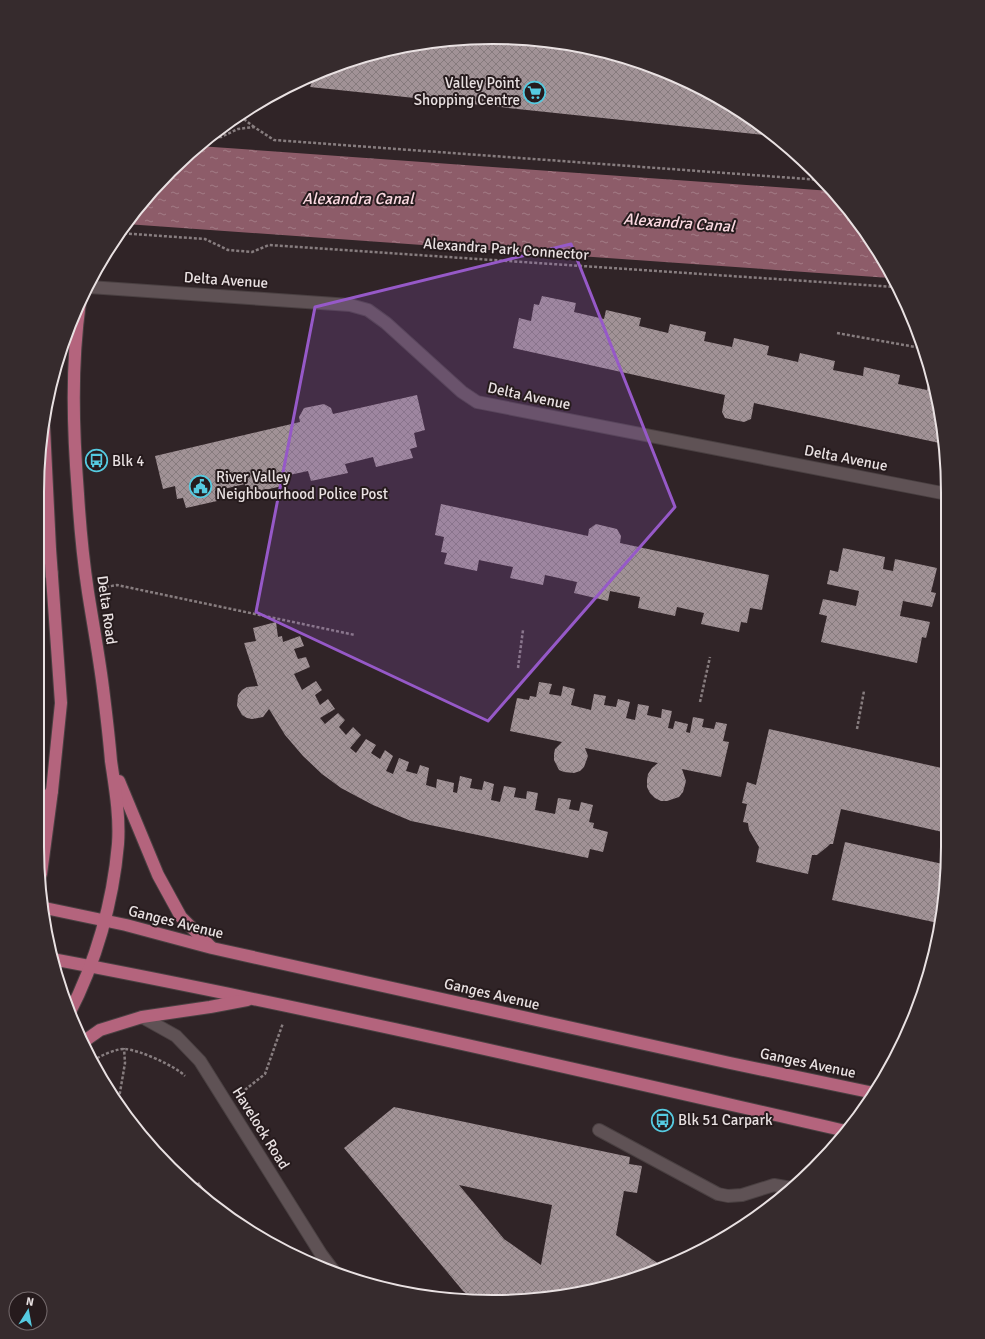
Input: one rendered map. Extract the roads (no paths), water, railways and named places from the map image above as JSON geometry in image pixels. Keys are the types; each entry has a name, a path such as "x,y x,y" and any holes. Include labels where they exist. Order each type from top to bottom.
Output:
{"main road":[{"name":"Delta Road","path":"73,1005 91,966 112,891 118,843 118,809 103,687 81,539 73,407 77,323"},
{"path":"44,490 52,573 61,703 44,850"},
{"path":"112,765 158,875 181,916 212,948"},
{"path":"44,801 52,791"},
{"name":"Ganges Avenue","path":"49,909 104,920 212,948 730,1063 868,1092"},
{"path":"58,960 411,1033 840,1130"},
{"path":"87,1039 100,1030 142,1017 252,999"}],"street":[{"name":"Delta Avenue","path":"94,287 350,305 368,310 386,323 462,392 477,402 941,493"},
{"path":"44,571 52,573"},
{"name":"Havelock Road","path":"142,1017 176,1036 200,1061 328,1264"},
{"path":"599,1130 718,1194 728,1196 742,1194 774,1185 785,1187"}],"water":[{"name":"Alexandra Canal","path":"207,147 824,191 848,219 886,278 133,225 175,175"}],"place":[{"name":"Valley Point Shopping Centre","path":"535,92"},
{"name":"Blk 4","path":"97,461"},
{"name":"River Valley Neighbourhood Police Post","path":"200,486"},
{"name":"Blk 51 Carpark","path":"663,1120"}]}
